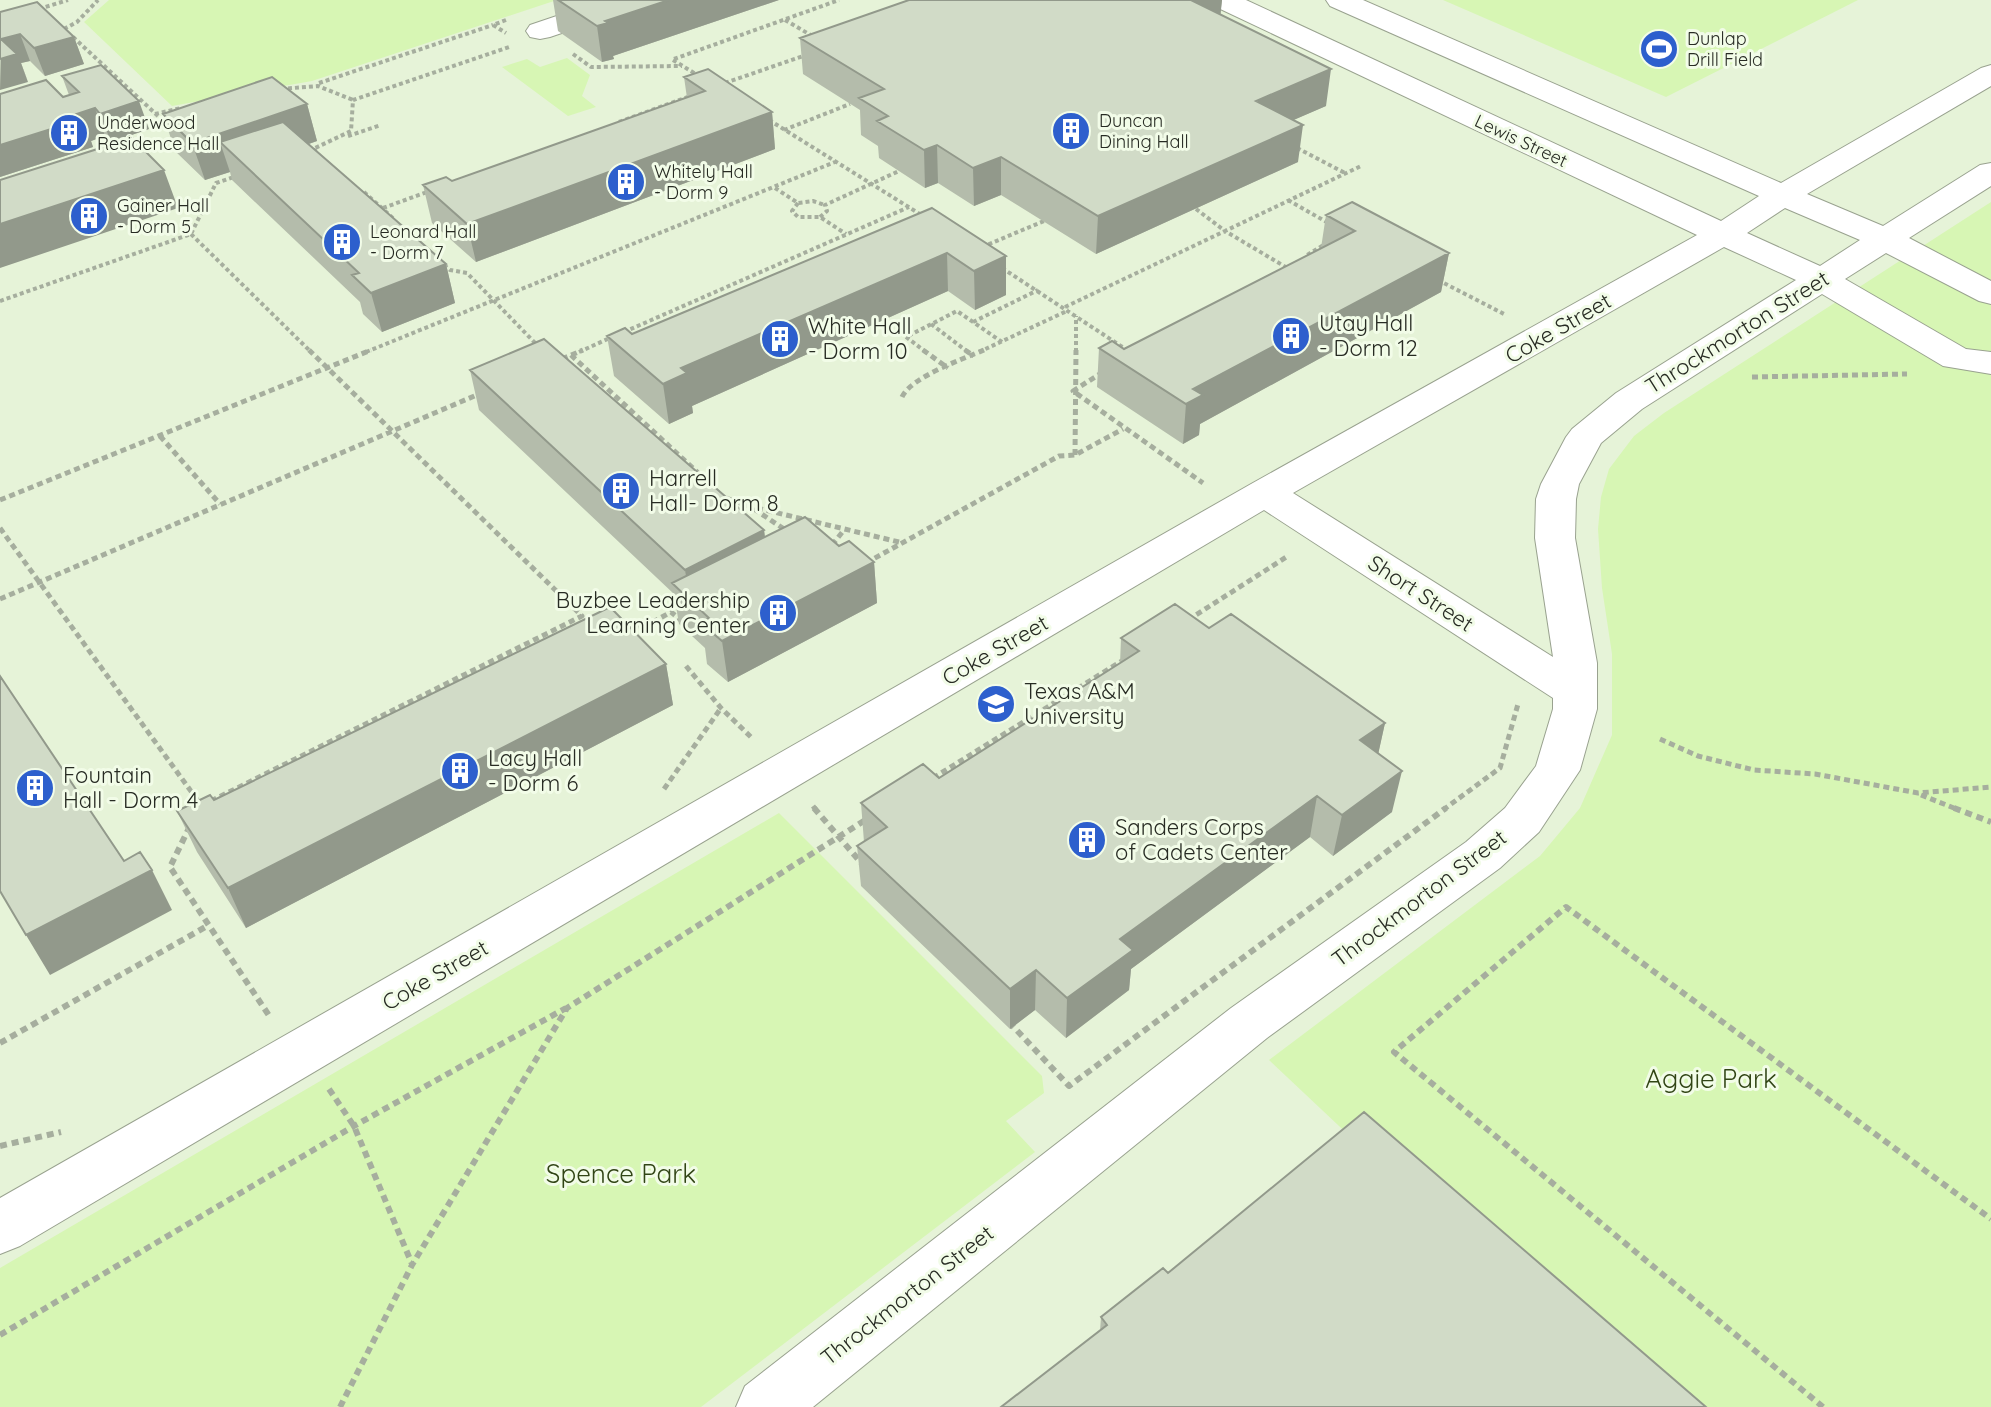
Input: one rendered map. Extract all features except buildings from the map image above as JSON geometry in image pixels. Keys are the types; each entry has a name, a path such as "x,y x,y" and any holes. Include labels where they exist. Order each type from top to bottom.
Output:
{"street":[{"path":"530,37 631,0"},
{"name":"Lewis Street","path":"1224,0 1485,125 1821,279 1956,358 1991,363"},
{"path":"1340,0 1548,94 1885,239 1991,294"},
{"name":"Coke Street","path":"0,1228 1265,493 1724,233 1784,194 1991,74"},
{"name":"Throckmorton Street","path":"766,1407 1249,1023 1503,839 1522,820 1557,770 1572,726 1577,693 1557,557 1555,516 1560,484 1576,449 1593,430 1629,401 1991,172"},
{"name":"Short Street","path":"1265,493 1577,693"}],"path":[{"path":"28,12 68,0"},
{"path":"98,0 77,22 64,29 172,129"},
{"path":"705,80 673,60 839,0"},
{"path":"43,8 54,18"},
{"path":"784,20 818,40"},
{"path":"281,89 316,84 493,25"},
{"path":"353,100 530,37"},
{"path":"716,86 816,51"},
{"path":"573,53 591,67 682,66"},
{"path":"316,84 337,89 353,100"},
{"path":"615,123 702,92"},
{"path":"344,137 351,131 353,100"},
{"path":"783,130 850,104"},
{"path":"155,114 185,107"},
{"path":"757,113 935,224"},
{"path":"325,159 313,149 381,125"},
{"path":"1294,146 1346,173"},
{"path":"0,500 835,162"},
{"path":"902,397 913,383 1361,166"},
{"path":"774,188 798,203 813,201 825,205 899,171"},
{"path":"0,301 191,234 216,183 244,174"},
{"path":"383,208 441,187"},
{"path":"359,189 405,229"},
{"path":"1288,200 1337,227"},
{"path":"798,203 792,211 806,220 820,217 827,211 825,205"},
{"path":"555,362 909,207"},
{"path":"1196,209 1225,231 1289,270"},
{"path":"820,217 847,235"},
{"path":"973,251 1044,221"},
{"path":"191,234 582,616 598,619"},
{"path":"1276,277 1332,240"},
{"path":"438,260 450,270 467,273 544,352"},
{"path":"999,266 1133,353 1121,361"},
{"path":"1438,280 1517,321"},
{"path":"973,322 1038,290"},
{"path":"948,368 906,337 957,311 1002,342"},
{"path":"1075,455 1073,391 1076,316"},
{"path":"931,324 974,356"},
{"path":"571,355 730,502 904,543"},
{"path":"1073,391 1109,368"},
{"path":"1752,377 1909,374"},
{"path":"1073,391 1212,489"},
{"path":"0,599 484,392"},
{"path":"863,565 1059,456 1075,455 1123,429"},
{"path":"160,436 220,504"},
{"path":"751,507 799,539"},
{"path":"0,528 201,806"},
{"path":"824,555 844,530"},
{"path":"1178,626 1295,552"},
{"path":"613,622 645,628 671,612 684,623 698,618"},
{"path":"412,1265 354,1126 303,1052 277,1029 170,867 201,806 582,616"},
{"path":"929,780 1139,651"},
{"path":"658,798 721,708 686,666"},
{"path":"1006,1018 1069,1086 1500,768 1520,695"},
{"path":"1660,739 1698,756 1754,770 1815,774 1918,793 1991,822"},
{"path":"1918,793 1991,787"},
{"path":"0,1335 354,1126 567,1008 876,813"},
{"path":"837,837 869,871"},
{"path":"1823,1407 1394,1052 1566,907 1991,1219"},
{"path":"0,1043 209,925"},
{"path":"340,1407 412,1265 567,1008"}],"shaded area":[{"name":"Texas A&M University","path":"0,0 1991,0 1991,1407 0,1407"}],"green space":[{"path":"109,0 557,0 312,81 172,106 84,22"},
{"name":"Dunlap Drill Field","path":"1443,0 1858,0 1666,97"},
{"path":"567,58 590,75 582,96 596,107 568,116 502,67 527,59 540,67"},
{"name":"Aggie Park","path":"1991,202 1991,1407 1660,1407 1356,1142 1269,1060 1540,856 1580,808 1612,735 1612,654 1602,588 1598,529 1601,497 1609,469 1634,436 1664,413"},
{"name":"Spence Park","path":"779,813 1042,1076 1044,1093 1006,1121 1035,1152 701,1407 0,1407 0,1268"}],"place":[{"name":"Dunlap Drill Field","path":"1659,49"},
{"name":"Duncan Dining Hall","path":"1071,131"},
{"name":"Underwood Residence Hall","path":"69,133"},
{"name":"Whitely Hall - Dorm 9","path":"626,182"},
{"name":"Gainer Hall - Dorm 5","path":"89,216"},
{"name":"Leonard Hall - Dorm 7","path":"342,242"},
{"name":"Utay Hall - Dorm 12","path":"1291,336"},
{"name":"White Hall - Dorm 10","path":"780,339"},
{"name":"Harrell Hall- Dorm 8","path":"621,491"},
{"name":"Buzbee Leadership Learning Center","path":"778,613"},
{"name":"Texas A&M University","path":"996,704"},
{"name":"Lacy Hall - Dorm 6","path":"460,771"},
{"name":"Fountain Hall - Dorm 4","path":"35,788"},
{"name":"Sanders Corps of Cadets Center","path":"1087,840"}]}
